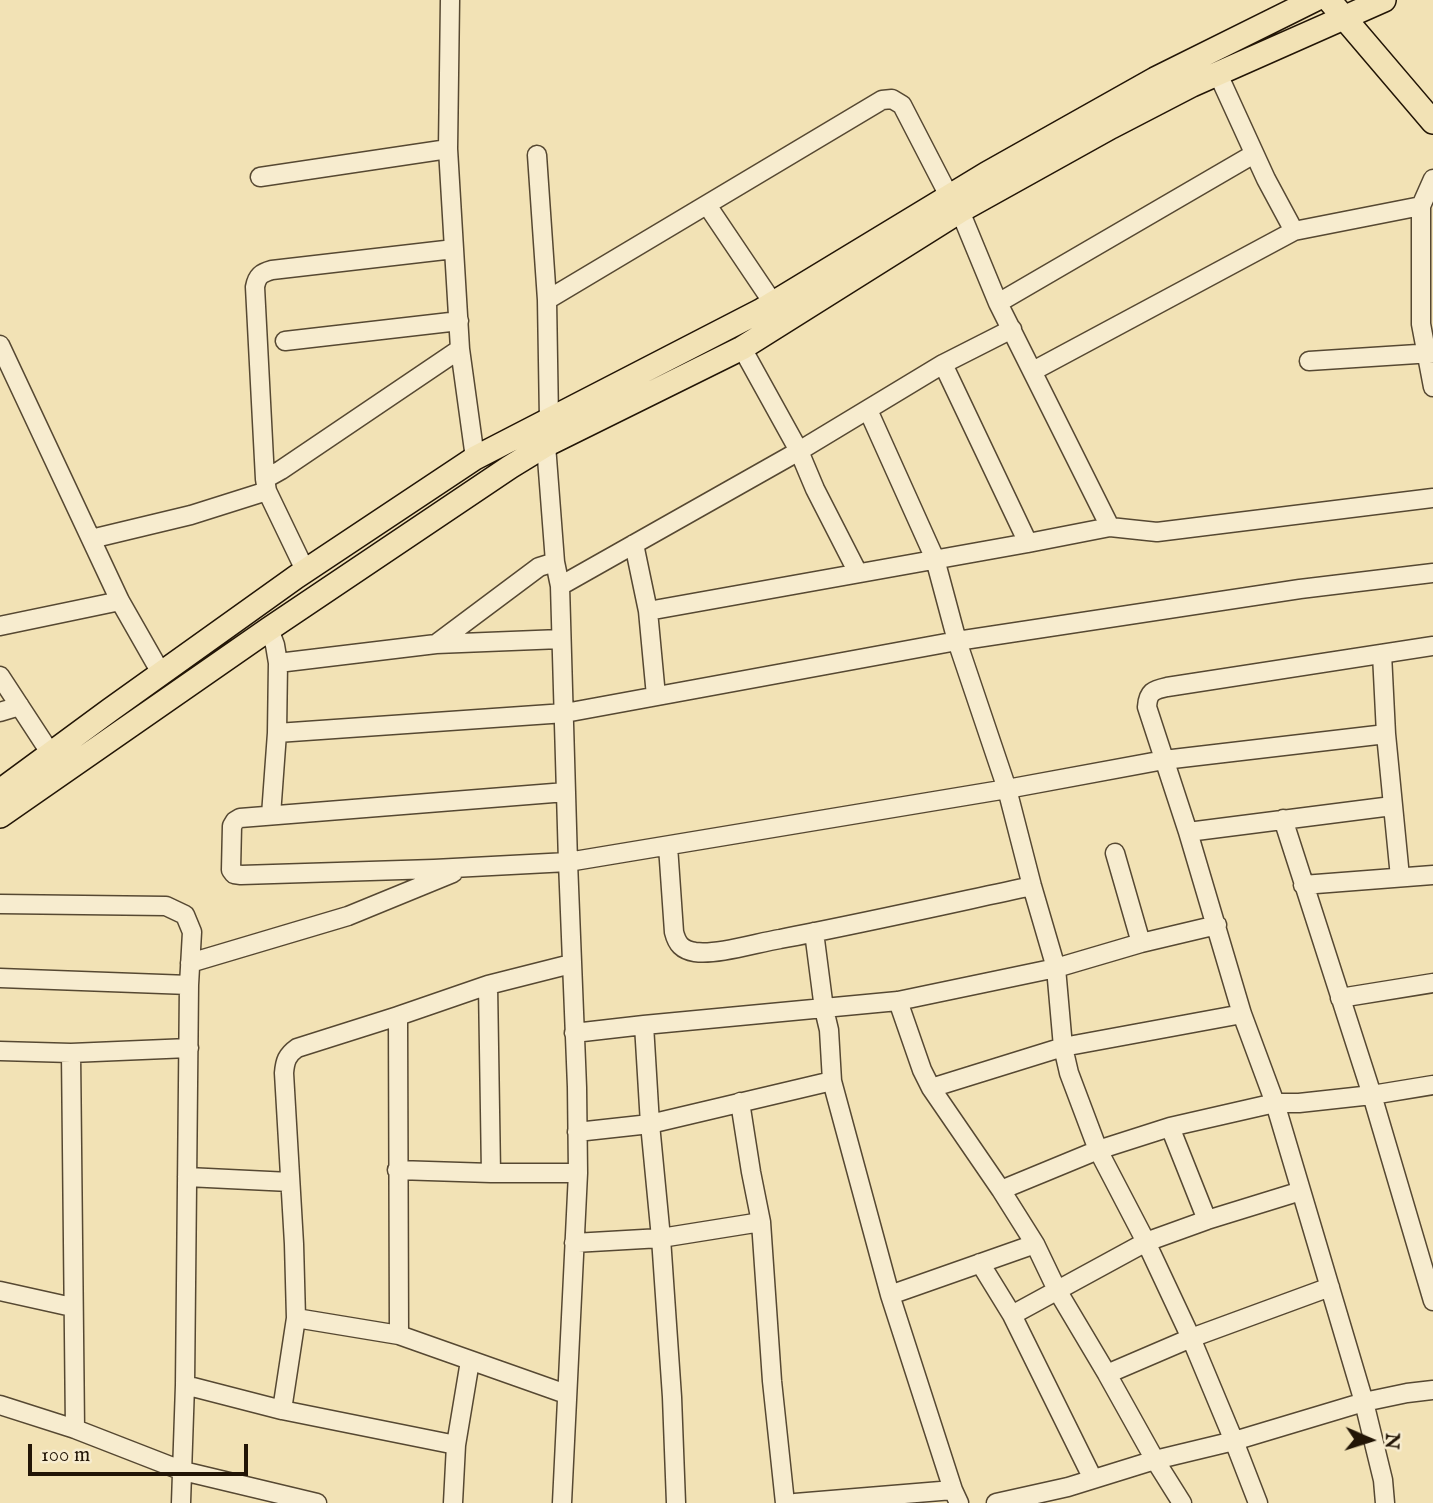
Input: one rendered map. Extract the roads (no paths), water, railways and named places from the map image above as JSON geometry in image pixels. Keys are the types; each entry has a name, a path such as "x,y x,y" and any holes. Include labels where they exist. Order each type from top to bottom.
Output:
{"main road":[{"path":"0,816 269,629 510,467 546,445 742,348 955,204 1155,79 1314,0"},
{"path":"1329,0 1433,122"},
{"path":"0,791 306,570 475,458 773,303 955,204 1192,85 1384,0"}],"street":[{"path":"449,9 448,149 460,349 475,458"},
{"path":"1218,74 1265,179 1294,231"},
{"path":"547,300 882,100 892,99 902,105 955,204 998,303 1110,527"},
{"path":"260,177 448,149"},
{"path":"998,303 1254,154"},
{"path":"537,155 547,300 549,420"},
{"path":"1433,179 1421,206 1421,324 1429,354 1433,387"},
{"path":"707,205 773,303"},
{"path":"1033,371 1294,231 1421,206"},
{"path":"306,570 266,485 255,287 257,278 272,270 454,249"},
{"path":"285,341 458,321"},
{"path":"560,586 799,452 943,364 1012,329"},
{"path":"0,345 120,601 161,673"},
{"path":"742,348 799,452 858,573"},
{"path":"91,539 191,514 266,485 292,463 460,349"},
{"path":"1309,361 1429,354"},
{"path":"943,364 1028,543"},
{"path":"868,410 935,559 957,641 1007,789 1056,968 1063,1046 1069,1073 1098,1150 1146,1242 1191,1338 1258,1503"},
{"path":"546,445 555,562 560,586 578,1173 562,1503"},
{"path":"648,611 1110,527 1157,532 1433,498"},
{"path":"634,544 648,611 656,696"},
{"path":"436,644 539,567 555,562"},
{"path":"277,733 565,713 957,641 1300,589 1433,573"},
{"path":"0,626 120,601"},
{"path":"269,629 278,663 277,733 271,815"},
{"path":"278,663 436,644 561,639"},
{"path":"1385,1503 1383,1480 1364,1402 1275,1102 1242,1014 1217,925 1147,707 1148,698 1155,690 1187,683 1433,646"},
{"path":"1382,653 1386,734 1400,877"},
{"path":"0,676 51,754"},
{"path":"0,712 20,706"},
{"path":"566,792 240,818 232,826 231,870 241,876 568,862 1007,789 1164,760 1386,734"},
{"path":"1188,832 1392,806"},
{"path":"1283,819 1372,1095 1430,1283 1433,1301"},
{"path":"668,846 676,941 681,947 693,952 718,951 1032,887"},
{"path":"1115,853 1141,943"},
{"path":"190,963 348,916 466,867"},
{"path":"1303,885 1433,874"},
{"path":"0,904 166,906 185,915 192,932 181,1503"},
{"path":"574,1033 898,1001 1056,968 1141,943 1217,925"},
{"path":"795,1503 956,1497 890,1295 832,1081 829,1030 814,932"},
{"path":"282,1410 296,1318 285,1073 285,1061 290,1053 297,1048 488,985 571,964"},
{"path":"0,978 189,985"},
{"path":"1340,998 1433,983"},
{"path":"488,985 491,1173"},
{"path":"898,1001 931,1088 1035,1244 1057,1290 1182,1503"},
{"path":"931,1088 1063,1046 1242,1014"},
{"path":"398,1016 399,1335"},
{"path":"644,1025 672,1397 676,1503"},
{"path":"0,1051 71,1053 189,1048"},
{"path":"71,1053 75,1429"},
{"path":"577,1132 650,1124 832,1081"},
{"path":"1001,1190 1098,1150 1170,1127 1275,1102 1299,1103 1433,1085"},
{"path":"740,1102 761,1222 772,1381 785,1503"},
{"path":"1170,1127 1207,1220"},
{"path":"397,1170 578,1173"},
{"path":"187,1177 290,1182"},
{"path":"1012,1315 1146,1242 1301,1191"},
{"path":"574,1243 661,1238 761,1222"},
{"path":"890,1295 1035,1244"},
{"path":"980,1263 1012,1315 1093,1479"},
{"path":"1107,1374 1191,1338 1330,1287"},
{"path":"0,1291 72,1307"},
{"path":"296,1318 399,1335 566,1394"},
{"path":"453,1503 456,1445 470,1361"},
{"path":"185,1385 282,1410 456,1445"},
{"path":"996,1503 1234,1441 1364,1402 1433,1390"},
{"path":"0,1405 75,1429 183,1471 315,1503"}]}
